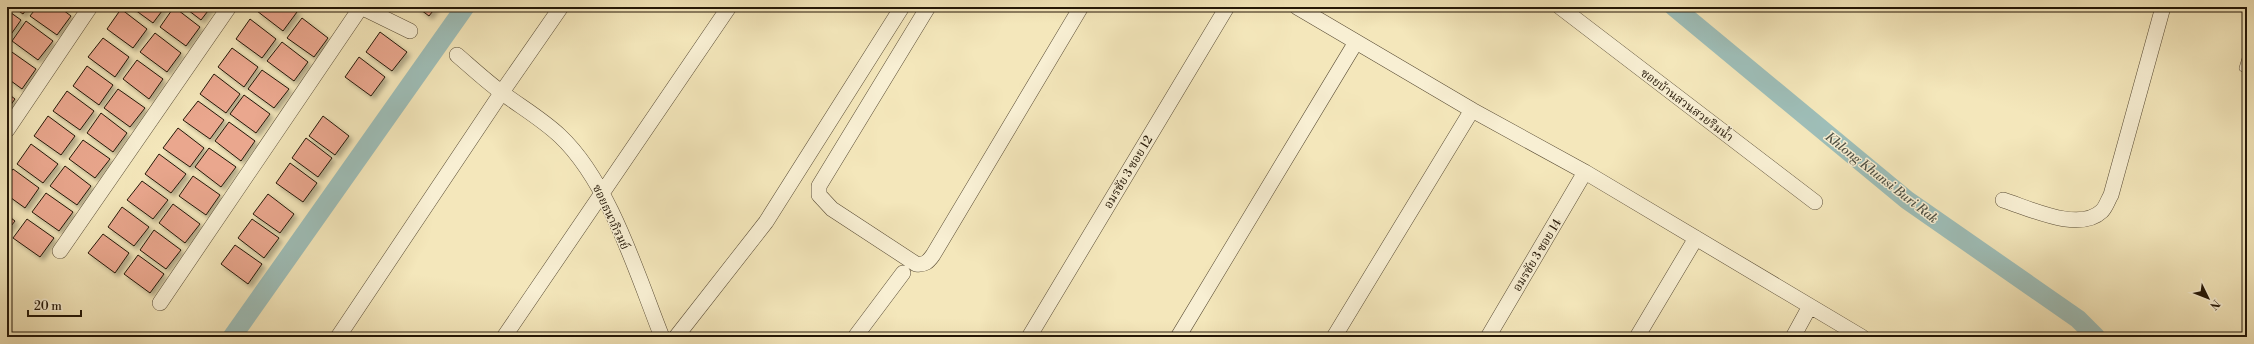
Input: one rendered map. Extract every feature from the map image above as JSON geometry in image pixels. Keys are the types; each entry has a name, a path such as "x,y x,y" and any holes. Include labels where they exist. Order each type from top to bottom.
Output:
{"street":[{"path":"7,130 90,7"},
{"path":"60,251 229,7"},
{"path":"160,303 361,7 410,31"},
{"path":"338,337 502,92 561,7"},
{"path":"504,337 729,7"},
{"path":"676,337 766,222 902,7"},
{"path":"928,7 819,186 819,195 832,209 916,264 923,265 927,263 933,255 1081,7"},
{"name":"อมรชัย 3 ซอย 12","path":"1029,337 1226,7"},
{"path":"1297,7 1472,110 1585,172 1862,337"},
{"name":"ซอยบ้านสวนสวยริมน้ำ","path":"1560,7 1815,202"},
{"path":"2003,200 2066,220 2082,220 2102,210 2111,195 2163,7"},
{"path":"1178,337 1356,42"},
{"name":"ซอยธนาภิรมย์","path":"457,55 502,92 541,119 561,137 578,157 602,193 662,337"},
{"path":"1334,337 1472,110"},
{"name":"อมรชัย 3 ซอย 14","path":"1488,337 1585,172"},
{"path":"1637,337 1696,238"},
{"path":"855,337 903,273"},
{"path":"1793,337 1810,306"}],"lane":[{"path":"2243,68 2247,55"}],"building":[{"path":"13,7 28,7 23,14"},
{"path":"37,7 59,7 71,16 57,35 30,16"},
{"path":"131,7 165,7 153,23"},
{"path":"174,7 200,27 186,46 160,27"},
{"path":"184,7 211,7 201,20"},
{"path":"260,7 291,7 297,12 283,31 257,11"},
{"path":"417,7 436,7 429,16"},
{"path":"121,9 147,29 133,48 107,29"},
{"path":"7,10 21,20 7,40"},
{"path":"302,18 328,38 314,57 287,38"},
{"path":"250,19 276,39 262,58 236,39"},
{"path":"26,21 53,41 38,60 12,41"},
{"path":"380,32 407,52 392,71 366,52"},
{"path":"155,33 181,53 167,72 140,52"},
{"path":"103,38 129,57 115,77 88,57"},
{"path":"282,42 308,62 294,81 267,61"},
{"path":"232,48 258,67 244,87 218,67"},
{"path":"9,50 36,69 22,89 7,78 7,53"},
{"path":"359,57 385,77 371,96 345,77"},
{"path":"137,60 163,79 149,99 123,79"},
{"path":"87,66 113,85 99,105 73,86"},
{"path":"262,70 289,89 274,108 248,89"},
{"path":"214,74 240,94 226,113 200,94"},
{"path":"118,89 145,108 130,127 104,108"},
{"path":"67,91 94,111 80,130 53,111"},
{"path":"7,93 15,99 7,110"},
{"path":"244,95 270,114 256,133 230,114"},
{"path":"198,101 224,120 210,139 183,120"},
{"path":"101,113 127,133 113,152 87,133"},
{"path":"48,116 75,136 61,155 34,136"},
{"path":"323,116 349,136 335,155 309,136"},
{"path":"229,122 255,141 241,161 215,141"},
{"path":"178,128 204,148 190,167 163,148"},
{"path":"306,138 332,158 318,177 292,158"},
{"path":"83,140 110,159 95,178 69,159"},
{"path":"31,144 58,164 43,183 17,164"},
{"path":"209,148 236,167 221,187 195,167"},
{"path":"159,154 186,174 171,193 145,174"},
{"path":"290,163 317,183 303,202 276,183"},
{"path":"65,166 91,186 77,205 50,186"},
{"path":"13,169 39,188 25,208 7,195 7,177"},
{"path":"193,176 220,195 206,215 179,196"},
{"path":"142,181 168,200 153,219 127,200"},
{"path":"46,193 73,212 59,231 32,212"},
{"path":"268,194 294,214 280,233 253,214"},
{"path":"173,204 200,224 185,243 159,223"},
{"path":"122,207 149,227 134,246 108,227"},
{"path":"7,215 15,221 7,231"},
{"path":"27,219 54,238 40,257 13,238"},
{"path":"252,219 279,238 264,258 238,238"},
{"path":"154,230 181,250 166,269 140,250"},
{"path":"103,234 129,253 115,273 88,253"},
{"path":"235,245 262,264 248,284 221,264"},
{"path":"138,255 164,274 150,293 124,274"}],"waterway":[{"path":"232,337 465,7"},
{"name":"Khlong Khunsi Buri Rak","path":"1674,7 1907,200 2078,319 2096,337"}]}
